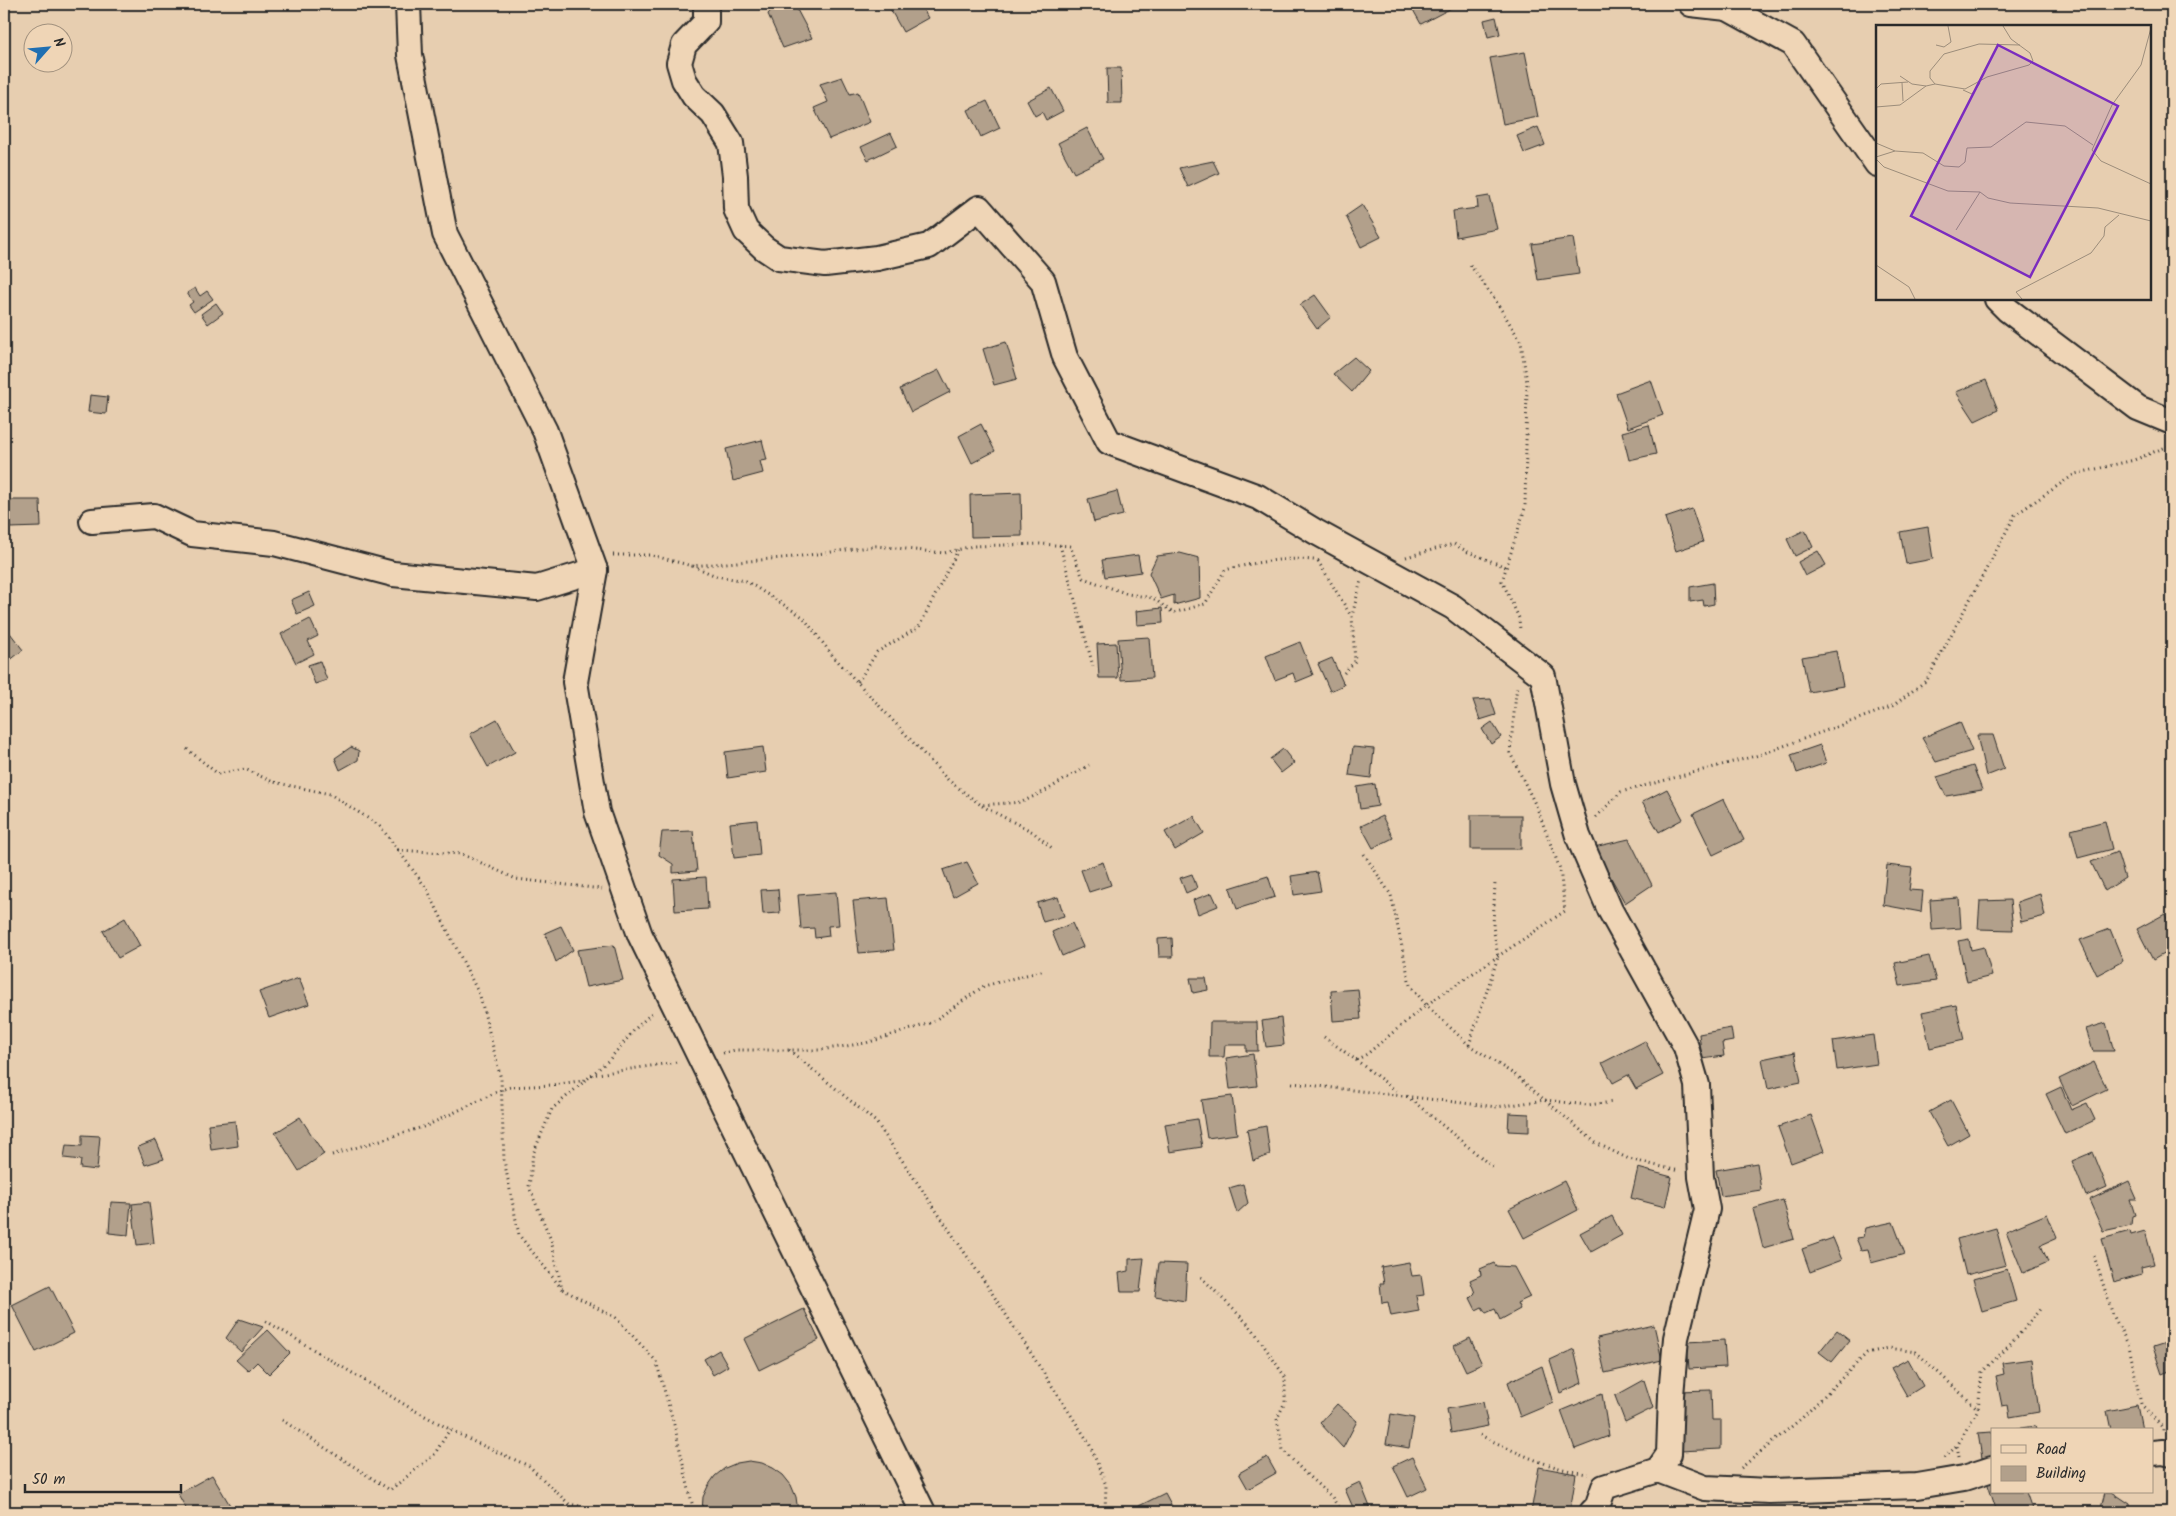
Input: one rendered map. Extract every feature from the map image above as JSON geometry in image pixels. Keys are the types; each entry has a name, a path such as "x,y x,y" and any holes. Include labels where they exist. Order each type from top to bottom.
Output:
{"street":[{"path":"408,4 410,55 445,234 545,431 594,570 575,682 597,812 640,935 923,1512"},
{"path":"706,4 706,22 684,44 679,64 684,80 694,96 713,114 731,143 736,176 736,209 746,231 764,248 779,258 825,264 876,258 929,246 979,208 1043,281 1065,357 1109,442 1258,497 1316,532 1453,607 1544,676 1562,784 1578,836 1610,910 1686,1047 1696,1085 1701,1177 1707,1209 1676,1338 1671,1395 1669,1454 1658,1470 1604,1487 1597,1507 1592,1512"},
{"path":"1691,4 1724,6 1793,44 1876,163"},
{"path":"1998,300 2008,310 2138,408 2172,422"},
{"path":"92,521 154,516 192,534 274,544 393,574 537,588 594,570"},
{"path":"1658,1470 1705,1488 1769,1491 1918,1486 1964,1478 1991,1469"}],"path":[{"path":"1356,1060 1367,1054 1426,1005 1565,910 1560,869 1537,808 1510,752 1520,658 1520,618 1502,581 1525,508 1527,383 1521,342 1494,298 1470,265"},
{"path":"1578,836 1620,792 1759,755 1891,707 1928,680 2015,515 2075,474 2134,460 2172,444"},
{"path":"1344,673 1355,661 1352,616 1363,574 1420,552 1454,544 1468,552 1506,566"},
{"path":"692,566 794,557 876,546 944,553 973,546 1060,545 1070,546 1083,578 1128,594 1153,598 1173,613 1206,604 1225,570 1262,561 1305,559 1327,562"},
{"path":"1060,545 1093,666"},
{"path":"858,682 877,652 919,626 959,549"},
{"path":"594,570 613,555 651,555 692,566 716,576 746,580 803,617 833,656 948,780 981,805 1033,832 1053,849"},
{"path":"1318,561 1352,616"},
{"path":"187,749 218,774 245,769 273,782 330,794 380,826 427,889 480,996 501,1079 504,1160 519,1235 562,1289 616,1318 656,1361 675,1428 694,1512"},
{"path":"981,805 1022,802 1047,790 1088,765"},
{"path":"398,850 462,854 516,879 562,886 625,891"},
{"path":"1364,854 1391,894 1410,985 1426,1005 1469,1045 1515,1075 1596,1143 1629,1159 1701,1177"},
{"path":"1469,1045 1498,957 1493,926 1495,883"},
{"path":"592,1075 701,1059 735,1050 820,1050 866,1044 931,1023 984,986 1046,970"},
{"path":"562,1289 551,1240 528,1187 533,1154 552,1109 609,1060 636,1028 670,996"},
{"path":"1324,1036 1396,1092 1408,1096 1495,1169"},
{"path":"790,1050 876,1122 988,1287 1089,1443 1106,1485 1105,1512"},
{"path":"332,1155 426,1126 491,1093 511,1087 552,1085 586,1080"},
{"path":"1292,1083 1497,1106 1545,1100 1587,1105 1614,1102"},
{"path":"2094,1256 2113,1315 2129,1346 2141,1404 2162,1428 2163,1453"},
{"path":"1201,1277 1252,1328 1285,1377 1285,1402 1278,1419 1283,1450 1332,1497 1341,1512"},
{"path":"1964,1478 1957,1446 1978,1409 1982,1372 2011,1344 2041,1308"},
{"path":"266,1321 450,1430 529,1466 569,1504 612,1512"},
{"path":"1718,1488 1802,1418 1867,1353 1889,1348 1916,1352 1978,1409"},
{"path":"282,1420 390,1490 434,1455 450,1430"},
{"path":"1480,1435 1526,1457 1570,1472 1597,1475"}],"building":[{"path":"777,4 794,4 812,38 783,48 768,14"},
{"path":"895,4 920,4 928,18 903,32 889,7"},
{"path":"1420,4 1459,4 1421,24 1412,8"},
{"path":"1496,17 1500,34 1488,37 1484,20"},
{"path":"1525,52 1538,117 1503,124 1490,58"},
{"path":"1107,68 1121,68 1122,103 1108,103"},
{"path":"842,77 850,94 858,92 870,122 829,139 814,108 828,102 820,84"},
{"path":"1051,88 1063,111 1046,120 1042,112 1035,116 1027,101"},
{"path":"987,101 1000,128 981,137 968,110"},
{"path":"1538,127 1545,145 1524,153 1517,136"},
{"path":"1087,128 1103,159 1074,173 1058,143"},
{"path":"891,133 897,146 868,160 861,147"},
{"path":"1213,161 1219,173 1188,187 1179,168"},
{"path":"1489,196 1497,229 1456,237 1453,211 1478,208 1477,198"},
{"path":"1362,205 1381,237 1361,247 1346,216"},
{"path":"1573,238 1579,274 1538,280 1532,244"},
{"path":"195,288 200,296 207,291 213,299 194,312 189,305 193,302 187,293"},
{"path":"1315,295 1331,317 1317,329 1300,305"},
{"path":"216,303 223,313 208,324 201,314"},
{"path":"1006,342 1017,379 994,385 983,349"},
{"path":"1354,357 1369,371 1352,392 1333,374"},
{"path":"939,370 950,392 911,412 900,389"},
{"path":"1651,380 1663,415 1628,428 1616,393"},
{"path":"1986,380 1998,410 1975,421 1956,392"},
{"path":"90,395 108,397 106,414 88,412"},
{"path":"981,424 995,451 972,463 959,436"},
{"path":"1649,425 1656,454 1629,460 1622,432"},
{"path":"762,440 767,460 760,461 763,473 733,481 726,449"},
{"path":"1117,491 1123,515 1094,522 1088,499"},
{"path":"1021,493 1022,536 971,537 970,495"},
{"path":"9,500 40,500 41,527 10,528"},
{"path":"1692,509 1703,542 1676,551 1665,518"},
{"path":"1928,527 1933,559 1906,564 1900,532"},
{"path":"1805,530 1813,547 1795,556 1787,539"},
{"path":"1818,551 1826,565 1805,576 1798,562"},
{"path":"1180,553 1199,558 1200,598 1174,605 1174,595 1161,599 1149,573 1157,556"},
{"path":"1138,555 1141,572 1105,577 1102,560"},
{"path":"1713,583 1714,604 1704,606 1703,600 1690,602 1690,587"},
{"path":"309,592 315,606 297,614 291,600"},
{"path":"1162,608 1163,623 1137,625 1136,611"},
{"path":"310,619 318,636 308,641 314,654 296,663 281,634"},
{"path":"4,625 23,650 4,665"},
{"path":"1149,637 1152,678 1121,680 1118,639"},
{"path":"1300,642 1313,675 1296,682 1293,673 1275,680 1266,656"},
{"path":"1116,643 1118,678 1099,678 1097,644"},
{"path":"1836,651 1843,686 1809,692 1802,657"},
{"path":"1332,658 1344,685 1330,691 1318,664"},
{"path":"320,661 327,680 315,684 308,665"},
{"path":"1491,699 1496,715 1480,720 1473,700"},
{"path":"497,719 515,752 488,767 470,734"},
{"path":"1492,722 1501,737 1491,744 1482,729"},
{"path":"1960,722 1972,751 1936,762 1922,738"},
{"path":"1977,735 1993,735 2004,769 1986,776"},
{"path":"1820,745 1826,763 1797,773 1791,755"},
{"path":"351,747 359,751 358,760 340,770 335,758"},
{"path":"763,747 766,772 728,778 725,752"},
{"path":"1353,747 1374,749 1371,778 1349,775"},
{"path":"1283,749 1294,763 1281,773 1270,759"},
{"path":"1973,766 1982,790 1946,796 1937,777"},
{"path":"1375,784 1378,806 1360,809 1357,787"},
{"path":"1667,789 1683,819 1659,832 1642,802"},
{"path":"1724,799 1744,840 1713,855 1693,814"},
{"path":"1471,815 1521,815 1521,849 1471,849"},
{"path":"1194,816 1204,833 1175,850 1165,832"},
{"path":"1382,816 1393,838 1373,848 1361,826"},
{"path":"757,820 760,855 734,858 730,823"},
{"path":"2105,821 2112,849 2078,858 2071,830"},
{"path":"693,831 697,871 673,873 673,864 659,855 662,832"},
{"path":"1629,839 1652,885 1625,903 1594,847"},
{"path":"2117,852 2125,878 2105,891 2091,862"},
{"path":"967,862 978,883 953,897 943,870"},
{"path":"1103,862 1111,885 1089,892 1081,870"},
{"path":"1887,865 1912,868 1909,890 1923,891 1921,912 1883,905"},
{"path":"1317,872 1321,891 1294,895 1291,876"},
{"path":"1192,874 1197,888 1186,893 1180,878"},
{"path":"1268,876 1275,897 1237,909 1230,888"},
{"path":"706,877 708,909 675,911 673,879"},
{"path":"778,889 780,913 763,914 761,890"},
{"path":"836,892 839,925 828,926 829,936 815,938 814,928 801,929 798,895"},
{"path":"1212,893 1218,906 1198,914 1193,900"},
{"path":"2040,894 2045,916 2021,922 2017,902"},
{"path":"1058,897 1064,916 1043,922 1037,903"},
{"path":"888,898 894,950 859,953 853,901"},
{"path":"1959,898 1961,928 1932,930 1930,900"},
{"path":"2010,900 2013,930 1978,929 1980,901"},
{"path":"2165,914 2172,931 2172,949 2153,960 2137,929"},
{"path":"125,918 140,946 118,958 103,931"},
{"path":"1072,923 1083,947 1062,956 1052,932"},
{"path":"561,926 573,950 556,962 545,933"},
{"path":"2110,929 2123,961 2097,975 2080,940"},
{"path":"1172,938 1173,957 1159,957 1158,939"},
{"path":"1969,939 1971,950 1984,947 1992,976 1967,982 1958,941"},
{"path":"614,945 623,980 586,987 577,950"},
{"path":"1929,956 1936,981 1900,986 1895,963"},
{"path":"299,978 309,1004 269,1018 259,992"},
{"path":"1190,978 1206,978 1208,990 1193,993"},
{"path":"1358,989 1361,1019 1333,1021 1331,991"},
{"path":"1956,1005 1964,1040 1930,1048 1922,1012"},
{"path":"1281,1018 1284,1045 1266,1047 1262,1021"},
{"path":"1210,1022 1257,1022 1258,1051 1246,1051 1246,1045 1225,1045 1224,1057 1209,1057"},
{"path":"2106,1023 2114,1051 2093,1051 2086,1029"},
{"path":"1731,1028 1733,1041 1722,1043 1724,1056 1702,1059 1699,1034"},
{"path":"1873,1035 1877,1064 1837,1070 1833,1041"},
{"path":"1645,1041 1663,1075 1636,1089 1628,1075 1613,1083 1602,1063"},
{"path":"1795,1052 1801,1082 1768,1089 1762,1059"},
{"path":"1253,1054 1257,1086 1230,1089 1226,1058"},
{"path":"2094,1062 2107,1089 2072,1106 2059,1079"},
{"path":"2061,1087 2071,1110 2087,1103 2095,1120 2065,1134 2046,1094"},
{"path":"1232,1096 1237,1134 1207,1138 1201,1100"},
{"path":"1951,1100 1969,1134 1948,1146 1929,1112"},
{"path":"1509,1113 1529,1114 1529,1132 1508,1131"},
{"path":"1811,1115 1824,1151 1791,1163 1778,1127"},
{"path":"300,1117 324,1154 299,1171 275,1133"},
{"path":"1197,1119 1202,1147 1170,1152 1165,1124"},
{"path":"235,1121 238,1146 211,1150 208,1124"},
{"path":"1266,1126 1270,1155 1253,1161 1247,1130"},
{"path":"82,1135 100,1136 97,1170 80,1168 81,1160 64,1158 66,1145 82,1146"},
{"path":"156,1140 164,1159 145,1165 138,1147"},
{"path":"2093,1152 2107,1187 2086,1196 2072,1161"},
{"path":"1757,1163 1761,1190 1721,1196 1716,1170"},
{"path":"1638,1168 1672,1177 1665,1207 1631,1198"},
{"path":"1564,1181 1578,1210 1524,1238 1509,1209"},
{"path":"2129,1181 2137,1199 2130,1199 2135,1215 2132,1216 2131,1225 2103,1231 2089,1200"},
{"path":"1243,1184 1248,1203 1237,1213 1229,1188"},
{"path":"1783,1200 1794,1239 1763,1248 1753,1209"},
{"path":"111,1202 131,1203 128,1235 109,1233"},
{"path":"149,1202 154,1243 137,1245 132,1204"},
{"path":"2047,1214 2057,1238 2041,1245 2048,1262 2023,1273 2006,1231"},
{"path":"1612,1216 1622,1235 1591,1252 1580,1233"},
{"path":"1893,1222 1905,1254 1871,1263 1868,1249 1861,1250 1856,1238 1863,1237 1865,1228"},
{"path":"1996,1228 2006,1265 1966,1275 1957,1239"},
{"path":"2130,1231 2131,1235 2145,1231 2154,1264 2141,1267 2142,1274 2114,1282 2102,1239"},
{"path":"1833,1238 1842,1260 1810,1272 1802,1249"},
{"path":"1144,1258 1140,1292 1121,1292 1119,1273 1129,1271 1129,1259"},
{"path":"1409,1262 1412,1276 1421,1275 1424,1295 1416,1296 1419,1311 1391,1316 1388,1302 1382,1303 1380,1283 1384,1283 1381,1267"},
{"path":"1159,1263 1187,1264 1185,1301 1155,1296"},
{"path":"1494,1263 1496,1266 1514,1267 1530,1297 1517,1303 1520,1309 1500,1320 1495,1309 1486,1313 1482,1307 1476,1310 1470,1298 1475,1293 1470,1280 1481,1275 1480,1269"},
{"path":"2007,1269 2016,1301 1982,1311 1973,1279"},
{"path":"50,1286 74,1333 36,1352 12,1305"},
{"path":"804,1309 819,1340 759,1370 744,1339"},
{"path":"239,1319 263,1327 241,1352 226,1338"},
{"path":"1654,1325 1662,1360 1605,1373 1597,1338"},
{"path":"268,1330 290,1353 269,1374 257,1362 248,1371 236,1360"},
{"path":"1837,1330 1850,1340 1832,1362 1819,1352"},
{"path":"1470,1338 1482,1364 1466,1371 1454,1346"},
{"path":"1724,1340 1726,1367 1689,1369 1687,1342"},
{"path":"2172,1341 2172,1370 2162,1374 2153,1347"},
{"path":"1574,1349 1582,1383 1560,1393 1550,1360"},
{"path":"719,1350 728,1366 713,1375 704,1359"},
{"path":"1908,1359 1923,1386 1907,1396 1891,1368"},
{"path":"2032,1359 2039,1412 2010,1417 2008,1405 2002,1406 1996,1376 2004,1374 2002,1363"},
{"path":"1542,1366 1553,1403 1520,1417 1508,1382"},
{"path":"1644,1380 1653,1408 1625,1422 1615,1396"},
{"path":"1711,1390 1712,1420 1721,1420 1721,1449 1680,1451 1678,1391"},
{"path":"1602,1394 1609,1436 1575,1449 1561,1411"},
{"path":"2171,1401 2172,1442 2167,1442"},
{"path":"1483,1402 1488,1426 1451,1433 1447,1409"},
{"path":"1337,1404 1357,1421 1343,1448 1320,1423"},
{"path":"2137,1405 2142,1428 2111,1428 2107,1411"},
{"path":"1391,1414 1414,1418 1409,1448 1386,1444"},
{"path":"1991,1432 1991,1457 1982,1458 1978,1433"},
{"path":"1267,1457 1276,1473 1248,1489 1239,1473"},
{"path":"1412,1457 1427,1488 1408,1497 1393,1466"},
{"path":"749,1461 762,1463 783,1475 791,1485 796,1497 798,1512 702,1512 703,1497 715,1476 725,1468"},
{"path":"1539,1467 1576,1474 1570,1512 1531,1512"},
{"path":"212,1475 234,1512 188,1512 178,1494"},
{"path":"1991,1480 1991,1494 1987,1482"},
{"path":"1360,1482 1372,1512 1355,1512 1345,1489"},
{"path":"1165,1493 1175,1512 1140,1512 1137,1507"},
{"path":"1991,1494 2027,1494 2033,1512 1997,1512"},
{"path":"2104,1494 2115,1494 2130,1504 2131,1512 2100,1512"}]}
